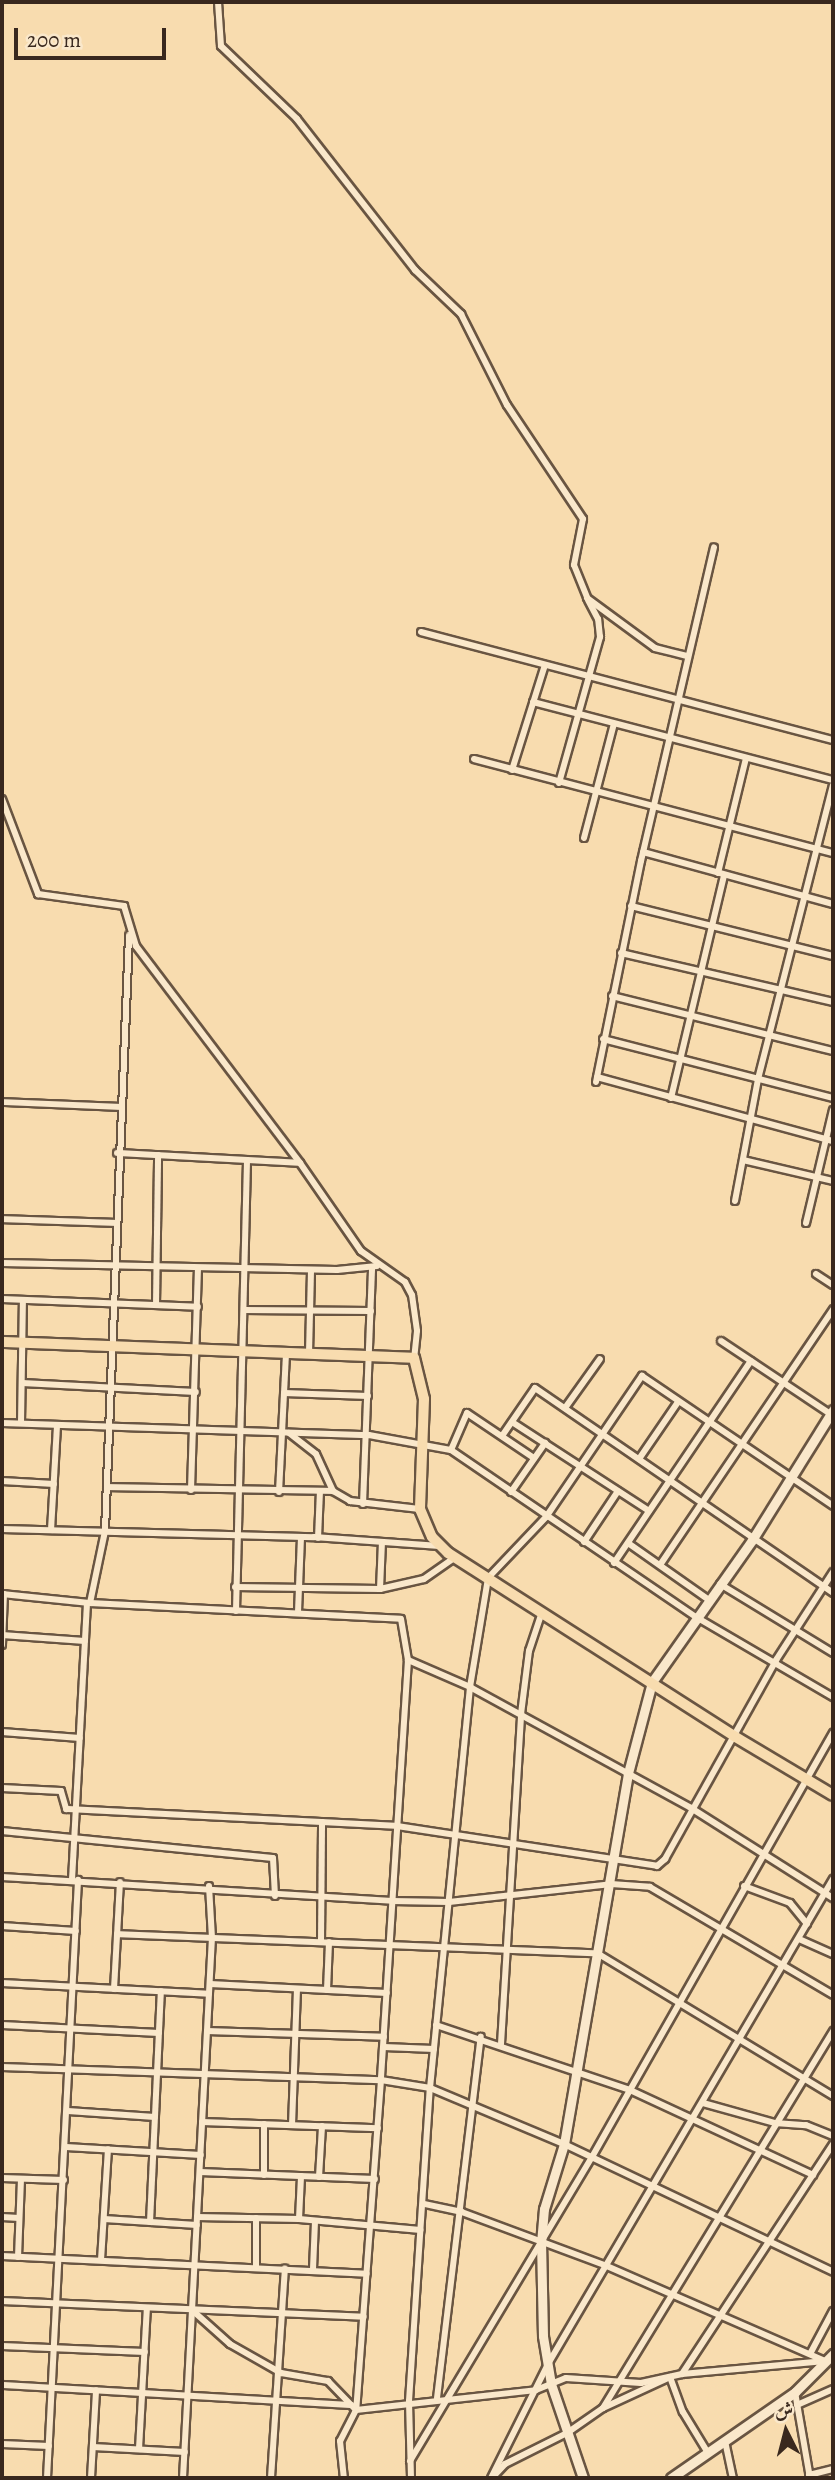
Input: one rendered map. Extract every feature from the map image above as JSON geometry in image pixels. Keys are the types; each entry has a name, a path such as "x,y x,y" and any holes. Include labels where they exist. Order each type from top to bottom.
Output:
{"highway":[{"path":"2,1342 414,1358 424,1399 425,1445 420,1509 426,1528 440,1546 734,1736 833,1795"}],"street":[{"path":"218,2 221,46 297,119 415,270 461,314 507,405 583,519 575,565 600,631 559,783"},
{"path":"714,547 631,906 596,1080 830,1140"},
{"path":"587,598 655,648 688,656"},
{"path":"421,632 833,740"},
{"path":"512,770 545,665"},
{"path":"533,702 833,783 830,810 817,848 758,1079 735,1201"},
{"path":"584,838 614,724"},
{"path":"671,1098 712,926 746,758"},
{"path":"474,759 653,808 833,852"},
{"path":"2,799 38,894 122,904 136,946 300,1163 361,1251 374,1266 405,1282 412,1295 417,1331 414,1358"},
{"path":"643,852 833,904"},
{"path":"631,906 833,956"},
{"path":"47,2478 70,2069 76,1931 74,1836 85,1640 89,1603 105,1531 117,1153 129,929"},
{"path":"621,953 781,987 833,1002"},
{"path":"612,996 770,1033 833,1051"},
{"path":"603,1039 833,1098"},
{"path":"2,1102 119,1107"},
{"path":"806,1223 817,1177 830,1140 833,1110"},
{"path":"117,1153 300,1163"},
{"path":"156,1305 158,1155"},
{"path":"236,1611 234,1537 244,1350 243,1269 247,1160"},
{"path":"743,1160 833,1181"},
{"path":"2,1219 115,1223"},
{"path":"2,1263 114,1268 311,1270 374,1266"},
{"path":"363,1504 374,1266"},
{"path":"191,1490 198,1349 198,1268"},
{"path":"309,1353 311,1270"},
{"path":"816,1274 833,1286"},
{"path":"2,1299 198,1307"},
{"path":"21,1423 23,1300"},
{"path":"660,1566 833,1309"},
{"path":"244,1310 371,1311"},
{"path":"583,2478 551,2384 541,2243 544,2209 564,2144 611,1884 628,1773 652,1682 752,1541 832,1413 721,1341"},
{"path":"279,1492 285,1432 286,1352"},
{"path":"565,1408 600,1359"},
{"path":"614,1563 751,1361"},
{"path":"411,2478 409,2401 430,2088 449,1902 459,1835 470,1687 488,1578 546,1517 642,1376 708,1424 833,1506"},
{"path":"22,1383 196,1392"},
{"path":"502,1436 535,1388 670,1480 752,1541 833,1592"},
{"path":"284,1392 368,1396"},
{"path":"639,1459 678,1402"},
{"path":"451,1450 467,1413 534,1458"},
{"path":"512,1422 649,1511"},
{"path":"2,1423 367,1436 451,1450 696,1617 776,1660 833,1697"},
{"path":"51,1530 57,1425"},
{"path":"285,1432 316,1454 332,1491"},
{"path":"511,1492 545,1443"},
{"path":"2,1481 54,1484"},
{"path":"107,1486 236,1492 332,1491 363,1504 420,1509"},
{"path":"318,1538 320,1491"},
{"path":"584,1542 618,1491"},
{"path":"2,1529 300,1537 440,1546"},
{"path":"298,1612 300,1537"},
{"path":"380,1589 382,1542"},
{"path":"628,1543 709,1600"},
{"path":"235,1587 380,1589 424,1579 455,1557"},
{"path":"2,1788 61,1791 66,1809 397,1826 657,1866 665,1859 691,1808 776,1660 833,1572"},
{"path":"720,1584 833,1653"},
{"path":"2,1645 3,1594 89,1603 401,1619 408,1660 382,2080 368,2274 354,2408 340,2441 344,2478"},
{"path":"501,2044 521,1714 529,1651 542,1612"},
{"path":"2,1635 85,1640"},
{"path":"408,1660 470,1687 691,1808 833,1898"},
{"path":"2,1732 79,1738"},
{"path":"410,2463 592,2157 833,1732"},
{"path":"321,1942 322,1822"},
{"path":"2,1831 74,1836 273,1858 275,1896"},
{"path":"2,1877 209,1886 275,1896 320,1899 449,1902 611,1884 650,1887 833,1995"},
{"path":"491,2478 548,2364 655,2189 833,1879"},
{"path":"114,1989 120,1882"},
{"path":"744,1885 790,1903 807,1924"},
{"path":"183,2478 210,1984 212,1938 209,1886"},
{"path":"2,1926 76,1931"},
{"path":"117,1934 506,1946 597,1953 677,2004 833,2096"},
{"path":"799,1939 833,1954"},
{"path":"327,1990 329,1942"},
{"path":"2,1983 209,1994"},
{"path":"210,1984 387,1993"},
{"path":"292,2125 297,1989"},
{"path":"150,2222 161,1991"},
{"path":"2,2025 159,2033"},
{"path":"436,2025 481,2037 630,2090 760,2148 813,2175"},
{"path":"207,2031 384,2037"},
{"path":"603,2408 615,2382 669,2293 833,2031"},
{"path":"437,2398 448,2284 462,2212 471,2102 481,2037"},
{"path":"384,2047 434,2049"},
{"path":"2,2067 382,2080 430,2088 471,2102 564,2144 833,2272"},
{"path":"702,2103 775,2123 806,2125 833,2136"},
{"path":"68,2111 155,2117"},
{"path":"202,2122 378,2128"},
{"path":"264,2124 264,2175"},
{"path":"319,2177 321,2126"},
{"path":"682,2374 718,2315 833,2144"},
{"path":"66,2147 201,2155"},
{"path":"101,2260 108,2149"},
{"path":"200,2172 375,2179"},
{"path":"299,2219 301,2176"},
{"path":"2,2178 64,2180"},
{"path":"18,2257 21,2179"},
{"path":"423,2204 462,2212 607,2266 825,2361"},
{"path":"2,2217 19,2218"},
{"path":"256,2218 256,2266"},
{"path":"104,2219 150,2222 299,2219 421,2230"},
{"path":"313,2269 315,2221"},
{"path":"2,2256 256,2266 368,2274"},
{"path":"271,2478 274,2400 285,2268"},
{"path":"2,2301 364,2317"},
{"path":"139,2449 147,2308"},
{"path":"192,2310 230,2344 276,2371 328,2381 354,2408"},
{"path":"810,2354 833,2311"},
{"path":"2,2346 145,2352"},
{"path":"671,2478 795,2392 833,2354"},
{"path":"2,2385 274,2400 354,2408 450,2396 536,2390 566,2378 615,2382 825,2361"},
{"path":"491,2478 505,2464 567,2433 603,2408 670,2377"},
{"path":"670,2377 683,2412 708,2453"},
{"path":"797,2405 833,2389"},
{"path":"92,2478 96,2390"},
{"path":"795,2392 809,2477 833,2469"},
{"path":"725,2441 733,2478"},
{"path":"2,2444 49,2446"},
{"path":"93,2447 185,2452"}]}
